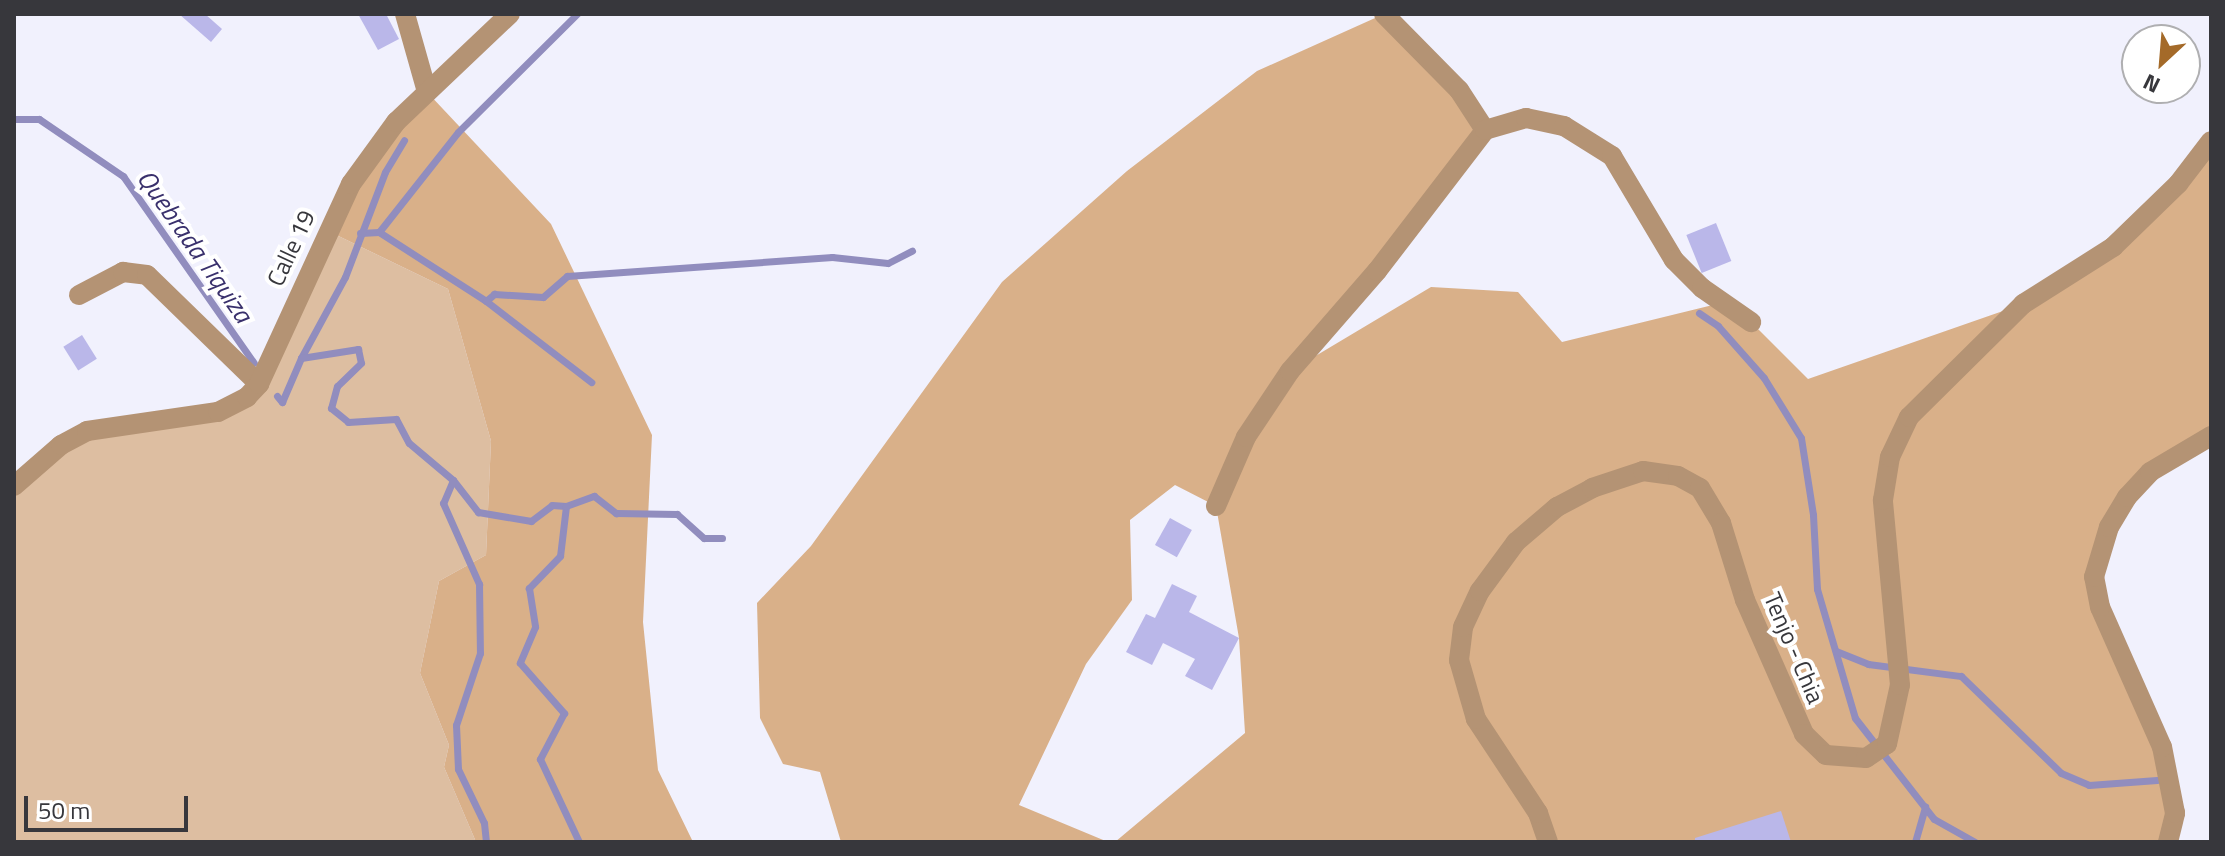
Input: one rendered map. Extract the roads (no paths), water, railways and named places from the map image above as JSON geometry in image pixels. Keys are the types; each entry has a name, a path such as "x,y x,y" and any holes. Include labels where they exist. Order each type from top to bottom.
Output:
{"street":[{"path":"405,14 427,92"},
{"name":"Calle 19","path":"259,384 351,184 396,122 510,14"},
{"path":"1384,14 1459,90 1485,130"},
{"path":"1216,506 1246,437 1290,371 1377,271 1485,130 1526,118 1564,126 1612,156 1680,267 1751,322"},
{"name":"Tenjo - Chia","path":"1548,842 1538,813 1476,719 1459,660 1463,627 1480,591 1516,542 1557,507 1592,488 1643,471 1678,476 1700,488 1721,523 1745,600 1804,734 1826,755 1866,758 1887,744 1900,685 1883,500 1890,457 1909,417 2023,304 2113,247 2178,184 2211,141"},
{"path":"14,486 61,445 87,431 218,412 259,384 147,275 123,272 79,295"},
{"path":"2168,842 2175,813 2162,747 2100,607 2094,577 2109,527 2127,497 2150,472 2211,436"}],"waterway":[{"path":"379,232 458,132 577,14"},
{"name":"Quebrada Tiquiza","path":"14,119 39,119 123,176 254,363"},
{"path":"301,358 345,277 385,172 404,140"},
{"path":"360,233 379,232 486,301 494,294 543,297 567,276 832,257 888,263 912,251"},
{"path":"486,301 591,382"},
{"path":"1699,313 1718,326 1764,378 1801,438 1813,515 1817,589 1855,718 1934,819 1975,842"},
{"name":"Quebrada Tiquiza","path":"277,396 282,402 301,358 358,349 361,363 337,386 331,408 348,422 396,419 409,443 453,480 478,512 531,521 552,505 566,506 560,556 529,588 535,627 520,663 564,713 540,759 579,842"},
{"path":"453,480 443,503 479,584 480,653 456,725 458,769 484,823 486,842"},
{"path":"566,506 594,496 616,513 677,514 704,538 722,538"},
{"path":"1836,651 1868,664 1961,676 2061,773 2089,785 2157,780"},
{"path":"1915,842 1925,806"}]}
